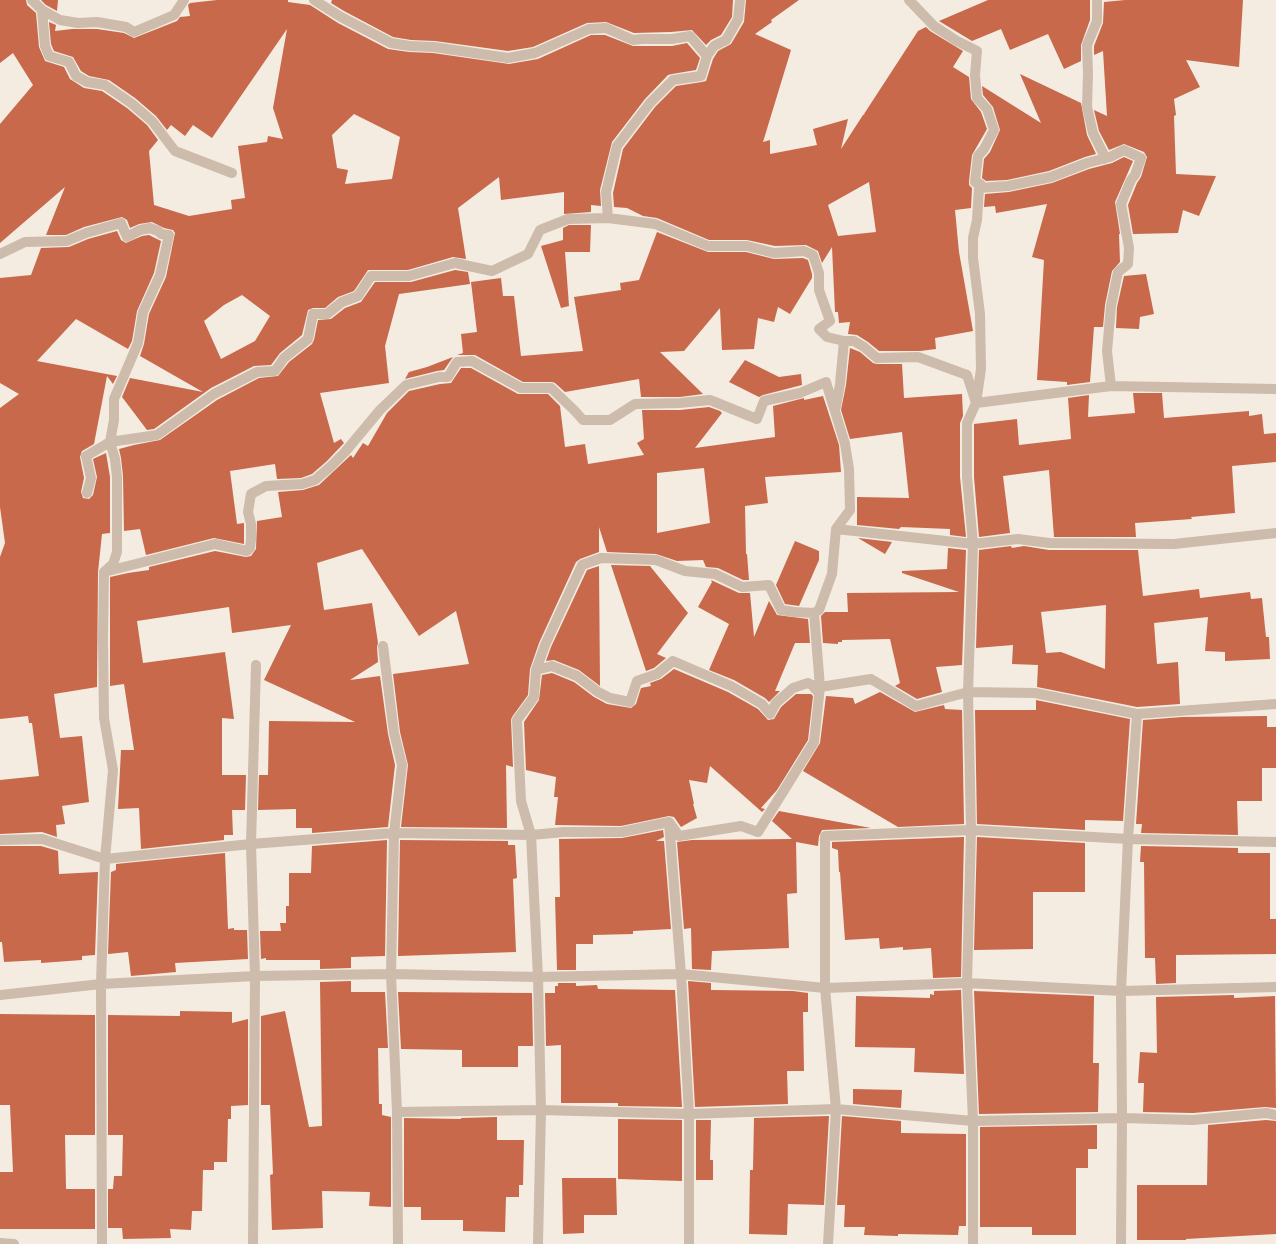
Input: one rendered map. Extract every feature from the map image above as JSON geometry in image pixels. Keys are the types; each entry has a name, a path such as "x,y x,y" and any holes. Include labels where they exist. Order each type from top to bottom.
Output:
{"street":[{"path":"32,0 42,10 60,20 78,23 97,22 126,27 134,32 174,15 184,0"},
{"path":"314,0 341,17 391,43 410,46 434,47 508,58 535,53 589,29 606,28 633,40 672,39 690,36 707,56"},
{"path":"608,218 606,192 617,146 650,103 673,80 701,76 707,56 714,46 726,40 738,19 740,0"},
{"path":"909,0 934,26 957,41 977,51 975,75 977,98 987,109 994,130 984,149 978,156 975,182 980,184 977,220 973,238 973,258 980,314 981,369 976,403 967,423 967,476 973,544 968,692 970,830 967,983 973,1121 973,1244"},
{"path":"1097,0 1096,21 1086,46 1088,72 1087,107 1093,133 1104,159"},
{"path":"42,10 45,46 49,56 69,62 76,76 87,82 105,85 132,103 152,121 175,151 232,173"},
{"path":"979,188 1008,186 1051,176 1104,159 1124,150 1141,158 1135,175 1121,200 1122,216 1129,248 1128,264 1118,272 1111,306 1108,351 1111,386"},
{"path":"87,493 91,478 86,456 110,442 157,435 214,394 257,372 275,371 284,358 308,339 313,314 327,314 342,302 358,296 371,276 409,276 455,263 492,271 528,254 540,230 568,219 608,218 654,224 708,246 747,246 774,252 804,251 813,255 819,273 819,290 830,321 819,329 827,337 844,341 854,341 877,358 918,357 967,375 976,403"},
{"path":"0,254 25,242 67,240 86,233 121,224 128,237 140,230 150,228 161,234 169,235 160,275 143,312 138,343 114,400 114,420 110,442 115,459 117,478 118,552 113,564 104,572 104,718 113,770 105,859 101,984 102,1244"},
{"path":"835,409 840,384 844,341"},
{"path":"104,572 215,544 247,552 250,548 251,539 251,524 248,512 251,494 266,486 302,484 315,480 345,452 380,410 406,385 439,377 448,377 457,362 472,361 521,388 551,388 583,420 610,420 635,404 680,403 710,400 757,419 764,401 800,393 826,382 845,444 849,470 850,510 836,529 832,574 819,610 814,612 781,610 769,585 742,587 715,574 685,571 656,560 601,558 582,565 545,645 536,670 534,697 517,720 521,801 531,836 538,977 541,1110 538,1244"},
{"path":"976,403 1111,386 1276,389"},
{"path":"836,529 973,544 1018,539 1049,543 1174,544 1276,533"},
{"path":"669,822 679,836 741,826 758,832 814,742 820,687 814,612"},
{"path":"384,646 394,733 402,765 394,833 391,974 398,1112 398,1244"},
{"path":"536,670 552,666 577,676 598,692 610,698 630,702 637,681 657,674 673,661 731,686 762,704 770,714 776,703 793,688 808,683 812,684 817,690 820,687 871,679 916,706 968,692 1035,693 1137,714 1276,704"},
{"path":"253,1244 255,976 251,844 256,665"},
{"path":"1121,1244 1121,991 1128,839 1137,714"},
{"path":"0,840 42,839 105,859 251,844 394,833 531,836 564,832 622,832 669,822"},
{"path":"669,822 681,974 689,1114 689,1244"},
{"path":"828,1244 836,1109 824,988 825,836 970,830 1128,839 1276,842"},
{"path":"0,995 101,984 255,976 391,974 538,977 681,974 824,988 967,983 1121,991 1276,987"},
{"path":"398,1112 541,1110 689,1114 836,1109 973,1121 1122,1118 1193,1120 1266,1113 1276,1115"},
{"path":"0,1243 14,1244"}],"building":[{"path":"0,0 26,0 27,5 36,13 39,47 45,61 64,67 70,79 84,88 102,91 127,108 147,125 158,140 149,151 154,205 189,216 232,209 231,200 245,198 238,146 267,142 268,136 283,139 273,108 287,29 212,138 193,125 185,136 171,125 167,130 156,116 135,98 109,80 89,76 81,71 73,57 54,51 51,44 49,22 56,25 55,31 97,29 124,33 134,38 177,21 180,17 190,16 188,5 190,3 217,0 288,0 288,2 310,5 338,23 388,49 409,52 433,53 509,64 538,59 591,35 605,35 633,46 672,46 687,43 700,58 696,70 668,75 645,99 612,142 600,190 601,206 591,205 591,212 564,214 564,192 501,200 499,177 458,208 466,259 453,257 408,270 368,270 354,291 338,297 325,308 313,308 308,310 302,335 280,353 271,365 254,366 211,388 154,429 147,430 122,397 130,378 203,392 140,356 144,344 149,314 166,277 175,233 173,230 164,228 152,222 139,224 130,228 127,220 122,217 84,227 66,235 46,235 65,187 0,243 0,124 33,85 13,53 0,63","holes":["354,114 400,137 392,179 345,184 348,170 337,168 332,135","242,295 270,316 255,341 221,359 204,321 224,305"]},
{"path":"41,0 58,0 57,11 46,5"},
{"path":"332,0 733,0 732,17 721,35 711,40 706,45 692,30 634,33 606,22 587,23 533,47 508,51 393,37 344,11 331,3"},
{"path":"746,0 799,0 771,20 772,22 755,34 791,50 763,142 770,140 770,154 817,145 813,129 848,119 841,149 918,31 926,27 963,51 953,67 969,77 971,99 981,112 987,129 972,155 969,181 969,185 972,188 971,208 955,210 959,252 973,331 935,338 936,349 920,351 879,351 857,335 848,334 850,322 839,323 838,312 835,312 832,247 822,263 818,251 806,245 775,246 747,240 709,240 657,218 643,216 627,208 614,207 613,193 623,149 655,107 676,86 706,81 713,59 718,51 731,44 744,22","holes":["869,182 876,232 838,236 828,205"]},
{"path":"988,0 1090,0 1090,20 1081,45 1081,61 1064,69 1048,34 1010,50 1001,29 972,41 939,21"},
{"path":"1125,0 1243,0 1239,67 1186,60 1200,87 1174,99 1176,115 1174,116 1176,174 1216,176 1199,216 1183,210 1178,233 1133,234 1128,205 1141,177 1147,157 1144,152 1124,144 1109,150 1099,131 1094,110 1107,116 1103,51 1094,55 1094,46 1103,23 1104,2"},
{"path":"1020,74 1081,103 1087,135 1096,154 1049,171 1007,180 986,181 982,178 984,159 990,152 1000,130 993,107 983,95 982,86 1041,123"},
{"path":"1124,157 1133,161 1115,202 1120,234 1120,262 1112,271 1105,305 1103,327 1094,327 1090,382 1067,385 1067,382 1037,380 1044,260 1032,257 1047,204 996,213 995,206 984,207 985,194 1009,192 1052,183 1089,169 1112,163"},
{"path":"569,225 591,225 590,252 565,252 569,306 561,308 541,246 563,240 563,228"},
{"path":"117,231 121,240 126,243 142,236 149,235 161,241 154,273 137,311 132,341 128,349 76,319 37,361 117,376 113,384 107,376 94,444 82,451 80,457 84,478 81,492 83,498 89,499 93,495 97,477 93,459 106,453 110,477 110,533 102,534 98,572 97,687 54,694 60,738 82,736 89,802 62,806 65,824 56,825 57,837 42,832 0,834 0,780 39,776 32,723 29,723 28,716 0,719 0,557 5,543 0,507 0,408 19,394 0,383 0,278 31,275 41,248 69,247 88,239"},
{"path":"657,232 708,252 746,252 774,259 803,258 808,260 812,274 812,278 790,314 778,307 774,322 758,318 754,349 722,350 720,308 684,351 660,352 703,394 680,397 641,397 639,379 565,392 552,382 523,382 475,355 457,355 463,353 461,334 477,332 471,282 501,278 503,296 514,296 521,356 583,351 574,297 621,290 620,283 639,280"},
{"path":"455,270 468,272 470,284 399,294 385,346 389,383 320,393 334,443 341,439 344,443 327,461 312,474 301,478 277,479 275,464 230,471 237,524 244,523 244,544 214,538 146,555 140,529 124,531 123,476 119,449 160,440 217,400 259,378 278,376 289,362 312,344 318,320 331,319 345,308 361,302 375,282 411,282"},
{"path":"1146,274 1154,314 1140,317 1139,329 1116,328 1117,307 1124,276"},
{"path":"850,348 860,352 873,363 902,364 904,398 962,394 963,416 960,423 960,477 966,537 950,535 950,529 901,527 899,529 857,525 857,497 909,498 902,432 850,439 841,410 846,385"},
{"path":"453,357 444,370 405,379 409,372"},
{"path":"745,360 779,377 801,374 802,385 759,397 729,382"},
{"path":"461,368 471,368 518,394 548,394 560,406 565,447 585,444 588,464 644,455 637,443 644,439 642,410 680,410 709,407 720,411 722,413 695,448 775,437 773,406 804,398 804,400 823,396 839,445 841,472 765,477 768,503 745,506 746,554 749,580 743,580 718,568 706,567 703,560 677,561 656,554 607,552 599,527 599,552 576,562 539,643 530,669 528,695 511,720 513,767 506,765 507,828 401,827 408,765 400,732 393,674 469,664 456,611 419,636 362,549 317,563 324,610 372,603 378,643 378,662 350,680 380,676 388,734 395,765 388,827 312,833 312,828 296,828 296,809 258,810 259,775 268,775 269,721 355,722 264,680 291,625 232,633 229,607 137,621 143,663 225,652 234,719 222,718 222,775 246,775 245,810 232,810 233,835 224,835 224,840 141,849 139,808 118,809 121,750 134,750 124,684 110,686 110,577 149,570 149,567 215,551 246,557 251,556 256,549 257,521 282,517 278,492 303,490 319,485 351,455 353,458 363,443 368,446 387,413 409,391 451,383","holes":["704,468 710,523 657,533 657,473"]},
{"path":"1133,393 1162,393 1164,418 1249,411 1249,416 1262,414 1264,434 1276,433 1276,462 1232,466 1235,513 1191,517 1192,519 1135,523 1136,537 1054,537 1049,470 1003,476 1010,533 979,537 974,477 974,424 1017,419 1019,445 1071,439 1068,398 1089,395 1088,417 1135,413"},
{"path":"858,538 892,542 885,554"},
{"path":"795,541 819,551 819,560 799,606 785,604 776,585"},
{"path":"1024,546 1049,550 1138,550 1143,596 1199,589 1200,598 1250,592 1251,599 1262,598 1266,637 1269,637 1270,659 1225,661 1225,652 1205,651 1208,617 1154,623 1157,664 1178,662 1180,704 1137,707 1037,687 1038,665 1012,664 1013,645 976,648 979,550","holes":["1106,605 1105,669 1061,652 1046,653 1041,612"]},
{"path":"948,548 966,550 962,665 936,667 942,692 917,699 895,686 900,683 890,639 842,640 842,642 838,642 838,644 823,643 821,616 825,612 848,612 847,593 959,592 902,573 902,571 947,569"},
{"path":"611,565 650,566 688,613 657,654 666,658 654,668 646,671"},
{"path":"599,566 600,686 579,670 554,660 546,661 587,570"},
{"path":"711,580 739,593 750,593 754,637 769,601 777,615 808,619 810,643 795,643 775,691 780,691 769,702 765,698 734,680 709,670 729,624 698,607 712,582"},
{"path":"674,669 728,692 758,709 768,720 774,719 781,707 796,694 811,694 813,696 808,740 777,790 761,808 765,809 762,812 710,766 707,783 689,780 697,818 681,827 674,817 669,816 621,826 555,825 558,797 554,797 556,777 526,770 524,722 539,700 542,675 552,673 574,682 594,697 607,704 631,708 636,704 641,688 651,686 650,683 661,679"},
{"path":"880,692 915,712 944,705 945,709 962,710 964,824 898,827 803,771 820,743 826,696 853,698 855,704"},
{"path":"1036,700 1130,719 1123,821 1085,820 1085,830 977,824 975,710 1036,710"},
{"path":"1267,716 1267,727 1276,727 1276,768 1262,768 1262,801 1237,801 1238,835 1141,833 1142,824 1136,824 1143,720 1182,717"},
{"path":"779,811 871,828 822,830 819,836 818,846 796,842 797,893 787,894 789,948 712,951 711,970 692,969 691,928 684,929 677,842 692,840 792,839 772,821"},
{"path":"663,830 664,837 656,841 664,841 671,929 633,931 633,934 593,935 593,944 576,944 576,970 557,970 555,897 560,897 559,839 622,838"},
{"path":"964,837 961,977 933,978 931,948 903,950 903,947 880,949 879,938 845,940 838,850 832,848 832,842"},
{"path":"977,837 1085,843 1085,892 1033,892 1033,949 974,950"},
{"path":"387,840 385,956 351,957 351,968 320,969 320,960 261,959 260,931 281,931 280,923 286,923 286,906 289,906 289,873 311,873 312,846"},
{"path":"400,840 508,841 508,845 515,845 517,878 513,879 516,952 398,956"},
{"path":"0,846 41,846 58,851 59,874 98,872 95,955 82,956 82,960 41,963 41,960 4,962 2,942 0,942"},
{"path":"1141,846 1238,848 1238,853 1270,853 1270,919 1276,919 1276,954 1176,955 1176,983 1156,984 1155,958 1145,958 1144,862 1140,862"},
{"path":"225,853 228,929 234,928 234,930 247,930 248,959 175,963 176,972 131,976 128,952 108,954 111,872 116,870 116,864"},
{"path":"351,981 351,992 385,992 388,1048 378,1048 379,1104 382,1104 382,1115 391,1117 391,1207 369,1206 370,1192 322,1191 323,1228 272,1230 270,1175 273,1174 270,1105 261,1105 261,1016 285,1011 309,1127 322,1126 320,982"},
{"path":"688,981 711,983 711,990 793,991 808,993 808,1012 803,1012 804,1071 787,1071 788,1104 695,1107"},
{"path":"558,983 576,983 576,986 597,985 598,989 675,990 682,1107 618,1106 618,1103 561,1103 561,1045 546,1046 545,993 555,993 555,986 558,986"},
{"path":"961,990 964,1074 914,1072 915,1048 855,1047 856,996 930,998 930,994 934,995 934,991"},
{"path":"974,991 1094,996 1093,1063 1099,1063 1098,1112 979,1114"},
{"path":"398,992 532,993 533,1046 518,1046 518,1067 462,1067 462,1050 401,1049"},
{"path":"1234,995 1234,998 1275,996 1276,1108 1265,1107 1193,1113 1143,1112 1144,1083 1138,1083 1140,1052 1157,1053 1156,997"},
{"path":"180,1011 232,1012 232,1023 248,1019 248,1105 231,1106 231,1119 228,1119 227,1162 214,1162 214,1170 203,1170 202,1211 192,1211 191,1230 170,1229 171,1238 123,1239 122,1228 108,1228 108,1189 113,1189 114,1176 122,1176 123,1135 108,1135 108,1015 180,1016"},
{"path":"0,1014 95,1015 95,1135 65,1135 66,1189 95,1189 95,1229 0,1229 0,1172 13,1172 10,1105 0,1105"},
{"path":"853,1089 902,1090 901,1108 853,1104"},
{"path":"829,1116 824,1205 788,1204 787,1235 749,1234 750,1170 753,1170 754,1118"},
{"path":"842,1116 901,1121 901,1133 966,1134 966,1226 959,1226 958,1235 864,1235 865,1227 844,1227 845,1205 837,1205"},
{"path":"497,1117 497,1140 524,1140 523,1185 519,1185 519,1197 506,1197 505,1232 463,1231 463,1220 421,1220 421,1207 404,1207 404,1118 461,1119"},
{"path":"618,1119 682,1120 682,1181 618,1179"},
{"path":"696,1120 711,1120 710,1160 713,1160 713,1180 696,1180"},
{"path":"1266,1120 1276,1121 1276,1234 1186,1240 1137,1240 1137,1185 1207,1185 1208,1125"},
{"path":"1097,1125 1097,1149 1088,1149 1088,1168 1076,1168 1076,1235 1032,1235 1032,1227 980,1227 980,1127"},
{"path":"562,1178 616,1178 617,1215 584,1215 584,1233 563,1234"}]}
